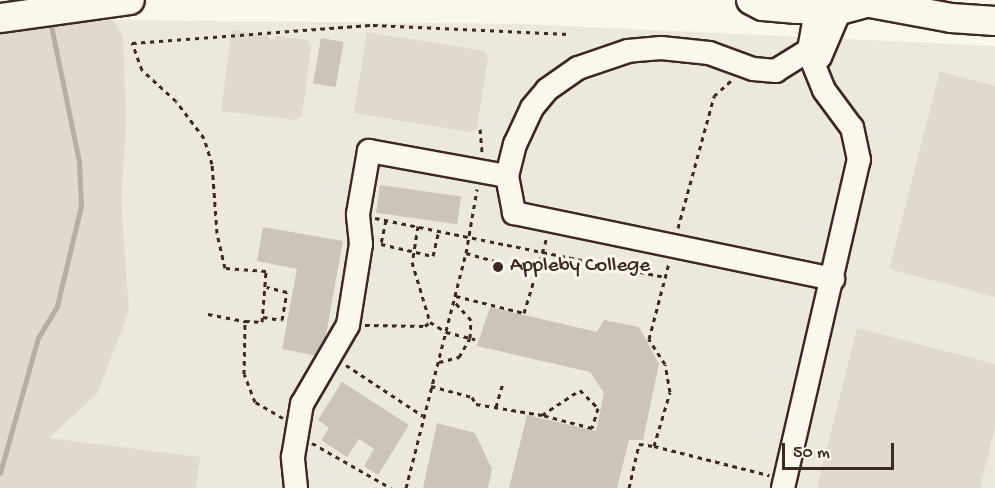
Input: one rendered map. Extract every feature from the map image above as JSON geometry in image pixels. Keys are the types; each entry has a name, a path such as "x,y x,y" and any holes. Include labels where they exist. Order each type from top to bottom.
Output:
{"main road":[{"path":"0,18 130,0"},
{"path":"751,0 763,6 838,4 995,21"}],"street":[{"path":"833,279 514,213 507,176 515,144 532,108 547,90 578,68 628,51 661,48 709,53 753,69 776,71 811,55 838,4"},
{"path":"781,482 858,177 857,143 844,115 824,90 811,55"},
{"path":"297,488 293,457 298,417 305,396 332,356 348,325 361,244 358,214 369,150 507,176"}],"path":[{"path":"208,314 262,322 267,287 266,271 225,268 217,233 212,164 204,138 176,100 142,70 132,43 373,25 569,34"},
{"path":"480,129 482,160"},
{"path":"406,488 430,386 439,362 466,254 479,178"},
{"path":"358,214 665,277"},
{"path":"386,220 381,244 414,252 434,256 439,231"},
{"path":"456,296 524,314 552,221"},
{"path":"418,226 412,262 430,322 446,332 472,338"},
{"path":"466,254 516,267"},
{"path":"263,317 282,320 288,292 267,287"},
{"path":"439,362 459,357 472,338 471,320 454,301"},
{"path":"245,321 246,385 262,409 287,419"},
{"path":"348,325 425,326 430,322"},
{"path":"332,356 423,416"},
{"path":"496,407 502,382"},
{"path":"430,386 472,397 476,404 542,415 592,428 598,408 580,390 542,415"},
{"path":"305,438 391,488"},
{"path":"654,447 781,482"}],"shaded area":[{"name":"Appleby College","path":"114,20 525,24 995,46 995,488 0,488 0,30"},
{"path":"114,20 123,38 126,122 121,202 129,311 97,394 49,438 200,457 196,488 0,488 0,30"},
{"path":"232,30 267,35 271,41 277,36 307,40 311,45 302,116 295,120 221,111"},
{"path":"367,32 485,51 488,56 477,128 471,132 354,113"},
{"path":"940,71 995,86 995,297 889,269"},
{"path":"857,328 995,364 995,427 980,488 817,488"}],"building":[{"path":"321,38 344,42 336,87 313,83"},
{"path":"380,185 461,196 457,224 376,213"},
{"path":"263,227 343,241 322,357 282,349 297,269 257,261"},
{"path":"490,307 597,332 604,320 639,327 659,364 643,440 629,440 617,488 509,488 527,415 596,431 604,393 590,372 477,346"},
{"path":"342,382 409,425 378,475 364,466 374,449 359,439 347,457 321,440 329,428 318,420"},
{"path":"437,423 475,433 492,469 488,488 423,488"}],"waterway":[{"path":"0,473 38,338 57,306 81,206 79,162 50,21"}],"place":[{"name":"Appleby College","path":"498,267"}]}
